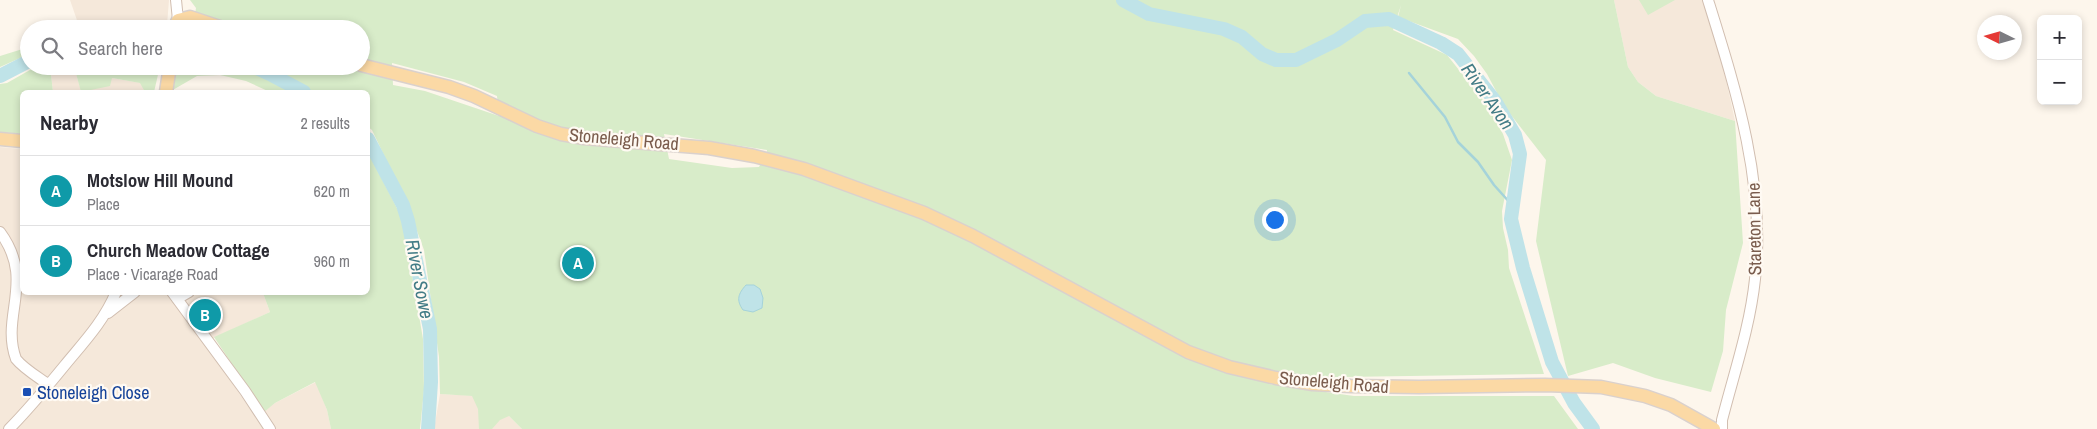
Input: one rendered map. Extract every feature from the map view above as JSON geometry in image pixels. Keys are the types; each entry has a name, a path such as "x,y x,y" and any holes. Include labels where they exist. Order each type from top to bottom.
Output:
{"main road":[{"path":"185,20 190,17 199,20"},
{"name":"Stoneleigh Road","path":"370,67 449,87 474,96 537,126 561,134 584,138 709,148 754,156 807,170 924,213 974,236 1188,352 1229,367 1313,384 1419,387 1521,385 1601,387 1645,396 1671,405 1714,429"},
{"path":"166,90 169,75"},
{"path":"0,139 20,141"}],"street":[{"path":"175,20 176,0"},
{"name":"Stareton Lane","path":"1708,0 1725,56 1752,164 1758,215 1756,279 1749,319 1722,420 1722,429"},
{"path":"0,232 10,251 13,268 11,287 2,319 5,342 16,360 49,385"},
{"path":"9,429 49,385 105,315 115,295"},
{"path":"105,315 131,295"},
{"path":"174,296 245,390 265,427"}],"shaded area":[{"path":"70,0 169,0 167,20 77,20"},
{"path":"1614,0 1704,0 1722,61 1735,121 1656,96 1638,82 1628,67"},
{"path":"51,75 77,75 81,90 53,90"},
{"path":"112,78 141,83 144,90 83,90"},
{"path":"0,147 20,149 20,295 264,295 270,312 205,342 255,417 275,403 316,382 327,410 331,429 0,429"},
{"path":"440,394 480,396 509,416 522,429 434,429"}],"green space":[{"path":"190,0 1614,0 1628,67 1638,82 1656,96 1735,121 1743,243 1726,310 1723,351 1711,392 1655,378 1613,363 1568,376 1536,241 1546,160 1504,106 1487,74 1474,56 1458,39 1398,17 1401,5 1393,30 1447,55 1487,105 1503,134 1512,160 1502,211 1509,268 1544,374 1276,378 1269,384 1354,396 1554,396 1578,429 522,429 509,416 500,420 492,429 479,429 478,409 472,396 440,394 439,357 424,250 407,204 370,128 370,90 266,90 246,81 220,75 370,75 370,20 194,20 196,8","holes":["392,63 464,82 497,96 499,116 425,91 393,85","664,134 767,150 759,167 732,168 669,159"]},
{"path":"1639,0 1675,0 1648,15"},
{"path":"20,50 20,58 0,67 0,56"},
{"path":"21,75 51,75 53,90 20,90 20,134 0,132 0,84 7,83"},
{"path":"76,75 158,75 154,90 144,90 140,83 112,78 110,86 80,90"},
{"path":"173,75 220,75 197,76 171,90"},
{"path":"370,156 400,214 406,239 423,339 424,390 420,429 331,429 327,410 315,382 275,403 264,412 214,337 270,312 264,295 370,295"}],"water":[{"path":"746,285 754,285 760,289 763,298 762,308 753,312 743,310 739,303 739,297"}],"waterway":[{"name":"River Avon","path":"1123,0 1149,14 1224,29 1242,37 1262,54 1276,60 1296,60 1337,40 1365,21 1389,19 1441,43 1458,54 1495,101 1515,135 1520,154 1511,219 1523,268 1552,362 1574,403 1593,429"},
{"name":"River Sowe","path":"0,76 20,66"},
{"path":"1409,73 1445,117 1458,142 1478,162 1494,185 1512,205"},
{"name":"River Sowe","path":"272,75 300,90"},
{"name":"River Sowe","path":"370,143 403,205 430,329 431,382 428,429"}],"place":[{"name":"Motslow Hill Mound","path":"578,263"},
{"name":"Church Meadow Cottage","path":"205,315"},
{"name":"Stoneleigh Close","path":"27,392"}]}
